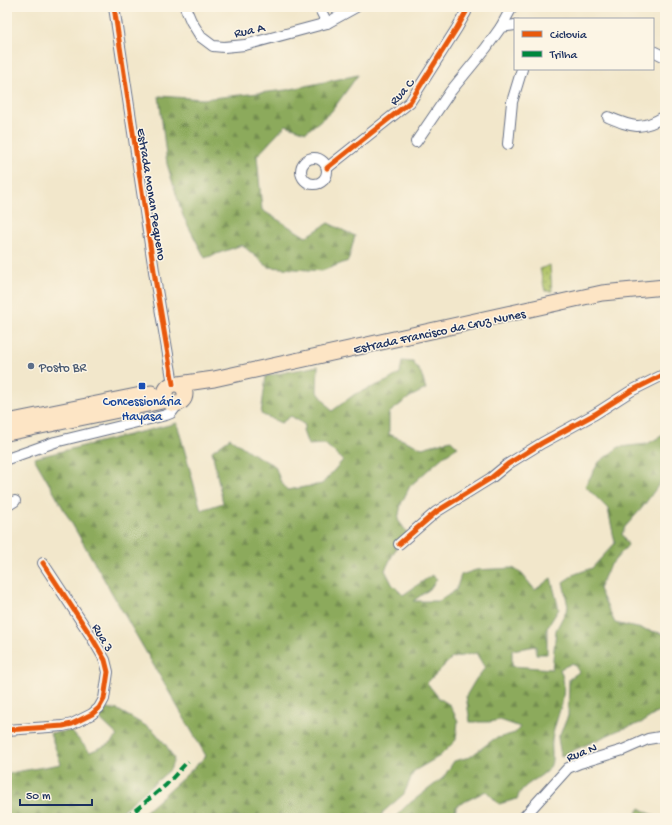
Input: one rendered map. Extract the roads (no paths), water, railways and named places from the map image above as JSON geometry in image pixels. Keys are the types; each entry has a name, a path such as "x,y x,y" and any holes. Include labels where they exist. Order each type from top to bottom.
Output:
{"main road":[{"name":"Estrada Francisco da Cruz Nunes","path":"7,433 175,393 214,379 602,293 665,287"},
{"name":"Estrada Francisco da Cruz Nunes","path":"7,422 116,399 175,393"}],"street":[{"name":"Estrada Monan Pequeno","path":"114,7 156,284 175,393"},
{"name":"Rua A","path":"186,7 191,21 201,38 213,46 224,48 245,45 327,23 356,7"},
{"path":"319,7 327,23"},
{"name":"Rua C","path":"327,168 410,102 457,28 466,12 467,7"},
{"path":"416,142 450,92 501,27 512,7"},
{"path":"501,27 514,25"},
{"path":"654,52 665,57"},
{"path":"508,144 512,102 522,70"},
{"path":"608,117 627,125 642,126 653,123 665,116"},
{"path":"399,544 436,512 491,478 508,464 631,391 665,374"},
{"path":"7,459 55,442 166,415 171,413 175,393"},
{"name":"Rua 3","path":"7,730 72,724 92,714 99,708 104,699 108,672 105,660 43,563"},
{"name":"Rua N","path":"523,818 568,768 623,750 648,739 665,737"}],"place":[{"name":"Posto BR","path":"31,366"},
{"name":"Concessionária Hayasa","path":"142,386"}]}
